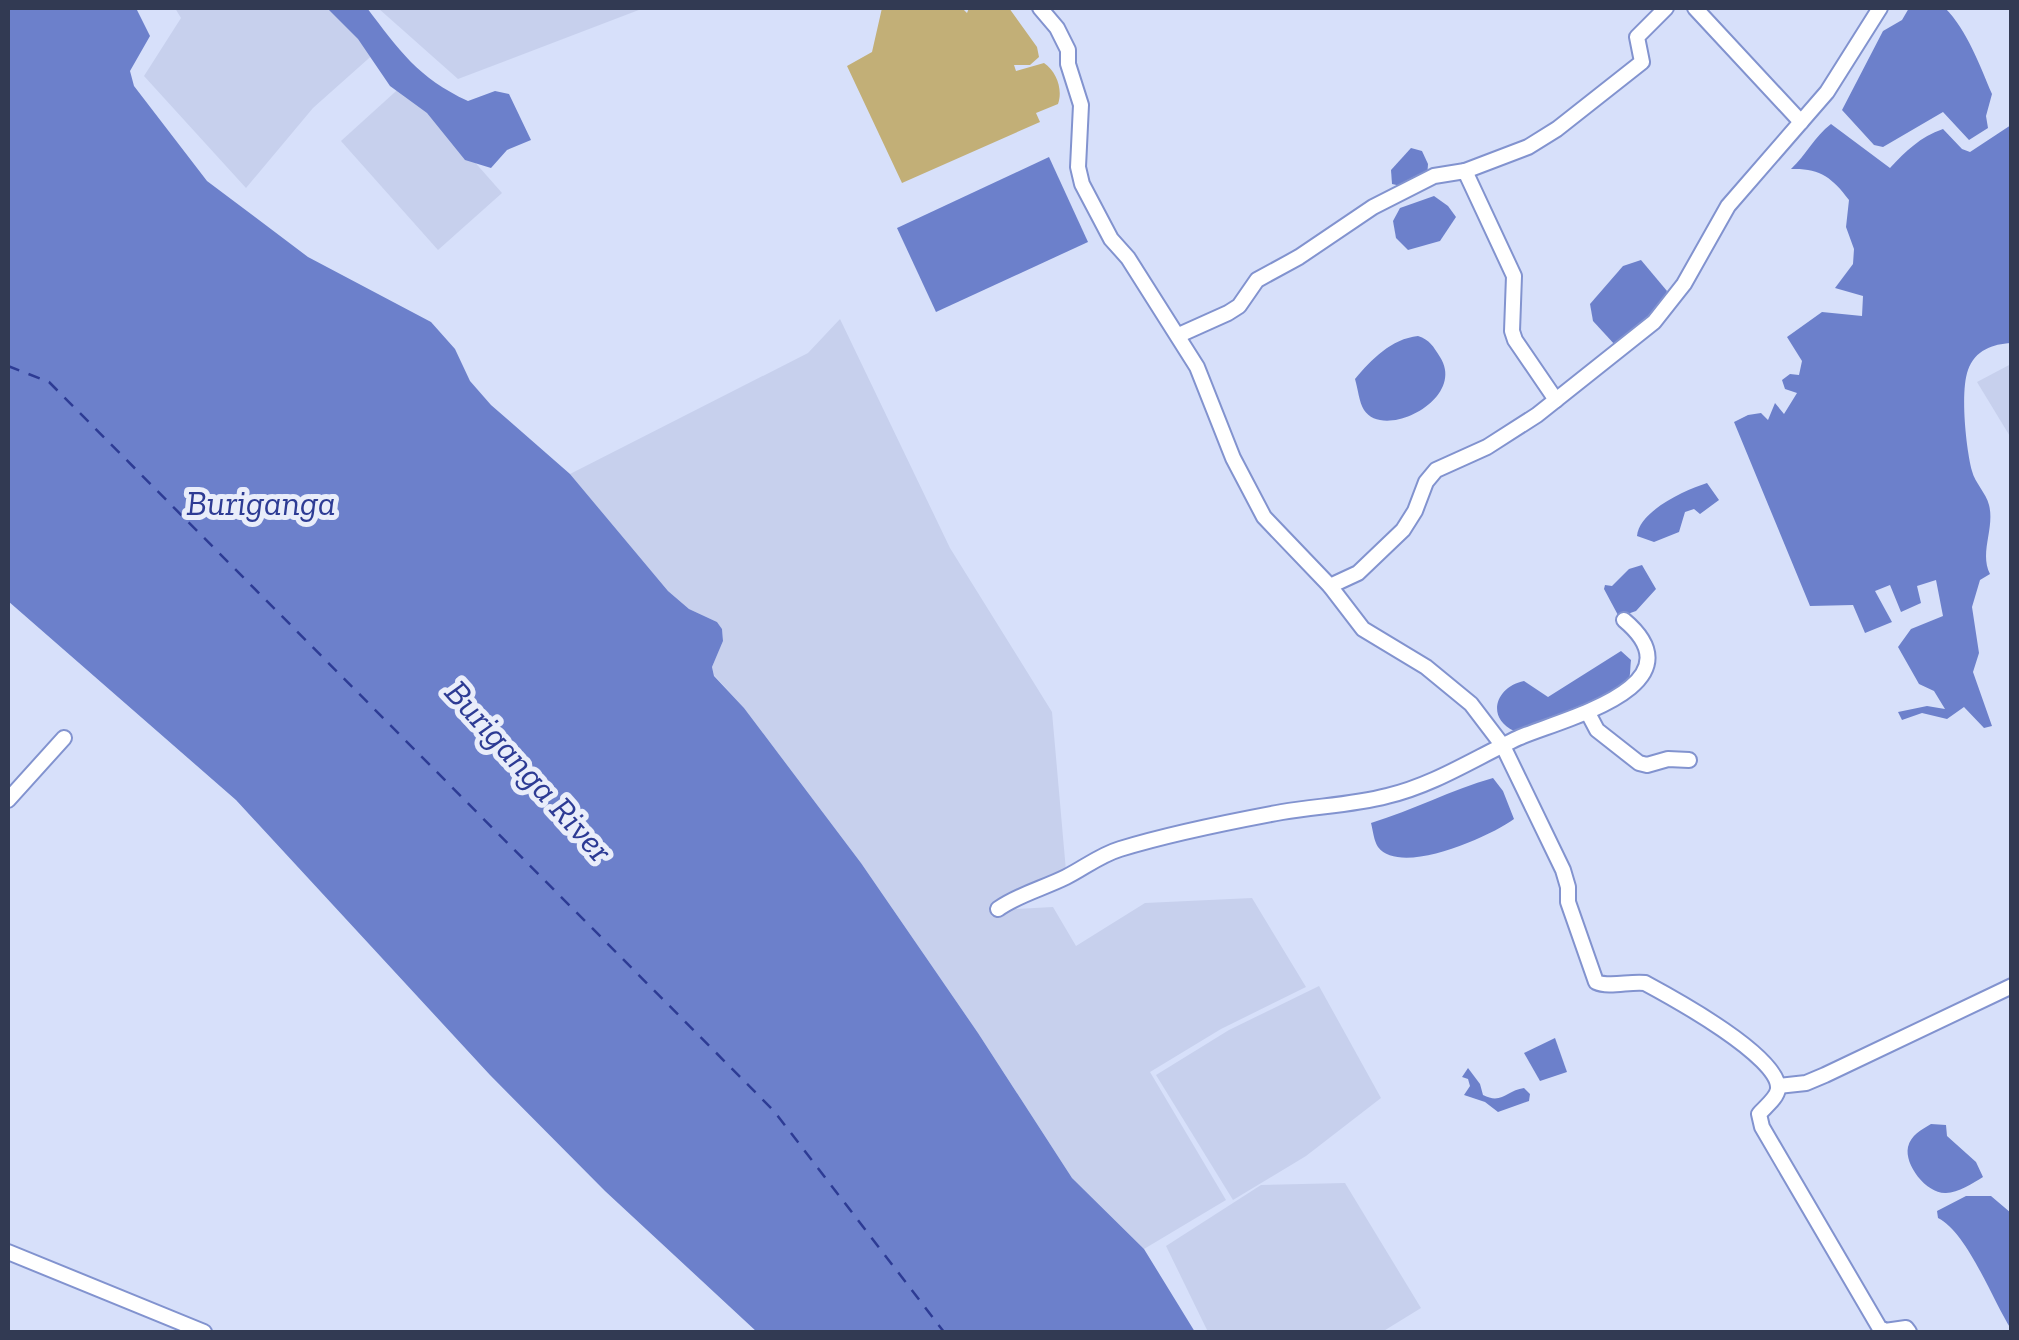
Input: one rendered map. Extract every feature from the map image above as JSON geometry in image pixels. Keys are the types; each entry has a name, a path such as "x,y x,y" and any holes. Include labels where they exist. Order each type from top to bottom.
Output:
{"street":[{"path":"1040,8 1057,28 1068,50 1068,64 1081,106 1078,167 1082,184 1111,239 1180,336 1206,387 1233,458 1264,517 1330,586 1363,628 1426,667 1460,694 1503,746 1563,870 1568,902 1596,982 1645,983 1746,1046 1761,1060 1778,1086 1759,1114 1762,1127 1880,1327 1884,1331 1906,1328 1909,1332"},
{"path":"1180,336 1239,306 1257,280 1299,257 1373,206 1434,176 1465,171 1528,147 1598,99 1642,62 1638,37 1666,8"},
{"path":"1695,8 1801,122"},
{"path":"1330,586 1358,573 1403,530 1436,470 1487,447 1556,400 1654,322 1684,284 1728,206 1801,122 1854,52 1880,8"},
{"path":"1465,171 1514,276 1515,340 1556,400"},
{"path":"998,909 1009,900 1069,876 1118,850 1250,818 1385,797 1588,713 1626,693 1647,662 1647,652 1624,620"},
{"path":"1588,713 1597,730 1639,763 1647,765 1668,758 1689,760"},
{"path":"8,800 64,738"},
{"path":"1778,1086 1815,1079 2012,986"},
{"path":"8,1252 204,1332"}],"shaded area":[{"path":"175,8 335,8 377,51 313,108 246,188 144,76 181,18"},
{"path":"378,8 644,8 458,79"},
{"path":"882,8 962,8 967,13 969,8 1009,8 1037,47 1039,57 1030,65 1014,65 1016,71 1044,63 1058,82 1058,104 1036,113 1040,122 902,183 847,66 872,52"},
{"path":"405,83 502,193 438,250 341,141"},
{"path":"840,319 950,548 1052,712 1066,871 1121,855 1014,909 1053,907 1076,946 1145,903 1252,898 1306,987 1221,1029 1150,1072 1226,1200 1144,1249 1072,1178 861,863 744,708 714,675 712,667 723,641 717,622 689,609 668,591 570,474 808,353"},
{"path":"2011,364 2011,438 1977,382"},
{"path":"1319,986 1381,1098 1306,1156 1233,1200 1156,1075 1229,1030"},
{"path":"1345,1183 1421,1308 1382,1332 1208,1332 1166,1246 1261,1185"}],"water":[{"name":"Buriganga","path":"8,8 136,8 150,36 130,71 134,86 207,181 308,257 431,322 455,349 470,381 491,405 570,474 668,591 689,609 717,622 723,641 712,667 714,676 744,708 861,863 1072,1178 1144,1249 1195,1332 757,1332 605,1191 490,1075 236,800 8,601"},
{"path":"327,8 367,8 423,73 468,101 495,91 509,94 531,140 507,150 491,168 465,160 427,113 390,86 358,39"},
{"path":"1909,8 1945,8 1978,60 1992,94 1986,116 1988,128 1969,140 1943,112 1883,147 1874,145 1842,110 1883,31 1902,20"},
{"path":"1831,124 1890,168 1914,145 1943,129 1970,152 2011,125 2011,343 1991,347 1975,357 1964,392 1970,461 1990,514 1986,558 1990,574 1980,580 1972,607 1979,653 1973,672 1992,726 1984,728 1964,707 1947,719 1922,713 1902,720 1898,712 1927,706 1945,709 1934,691 1919,684 1898,647 1911,629 1943,616 1936,580 1917,586 1921,603 1901,612 1890,585 1875,591 1892,622 1865,633 1853,605 1810,606 1734,422 1761,413 1768,420 1775,403 1784,414 1797,393 1785,389 1782,380 1790,374 1799,375 1802,361 1787,337 1822,312 1862,316 1863,296 1835,288 1853,264 1854,249 1846,227 1849,200 1824,176 1791,169"},
{"path":"1411,148 1422,151 1428,164 1427,178 1401,186 1392,184 1391,170"},
{"path":"1049,157 1088,242 936,312 897,228"},
{"path":"1434,196 1456,217 1440,241 1408,250 1396,238 1393,221 1400,208"},
{"path":"1641,260 1667,291 1656,317 1616,346 1593,321 1590,304 1623,266"},
{"path":"1418,336 1426,339 1440,357 1445,373 1442,387 1420,411 1388,421 1374,418 1362,407 1355,379 1391,346"},
{"path":"1707,483 1719,500 1700,514 1694,509 1685,512 1679,532 1654,542 1637,536 1654,510"},
{"path":"1642,565 1656,589 1636,611 1619,617 1605,585 1612,586 1629,569"},
{"path":"1621,651 1631,660 1629,679 1607,699 1514,731 1500,719 1498,703 1514,684 1524,681 1548,697"},
{"path":"1493,778 1514,819 1467,843 1425,856 1390,855 1378,847 1371,823"},
{"path":"1555,1038 1567,1072 1540,1081 1524,1053"},
{"path":"1468,1068 1483,1095 1500,1098 1524,1088 1530,1094 1529,1101 1498,1112 1485,1102 1464,1095 1470,1086 1468,1079 1462,1077"},
{"path":"1931,1124 1946,1125 1947,1136 1976,1162 1983,1177 1951,1193 1925,1184 1913,1170 1908,1147 1914,1136"},
{"path":"1966,1196 1991,1196 2011,1213 2011,1329 1969,1252 1938,1218 1937,1211"}],"ferry route":[{"path":"8,366 49,382 774,1111 944,1332"}],"water label":[{"name":"Buriganga River","path":"529,771"}]}
